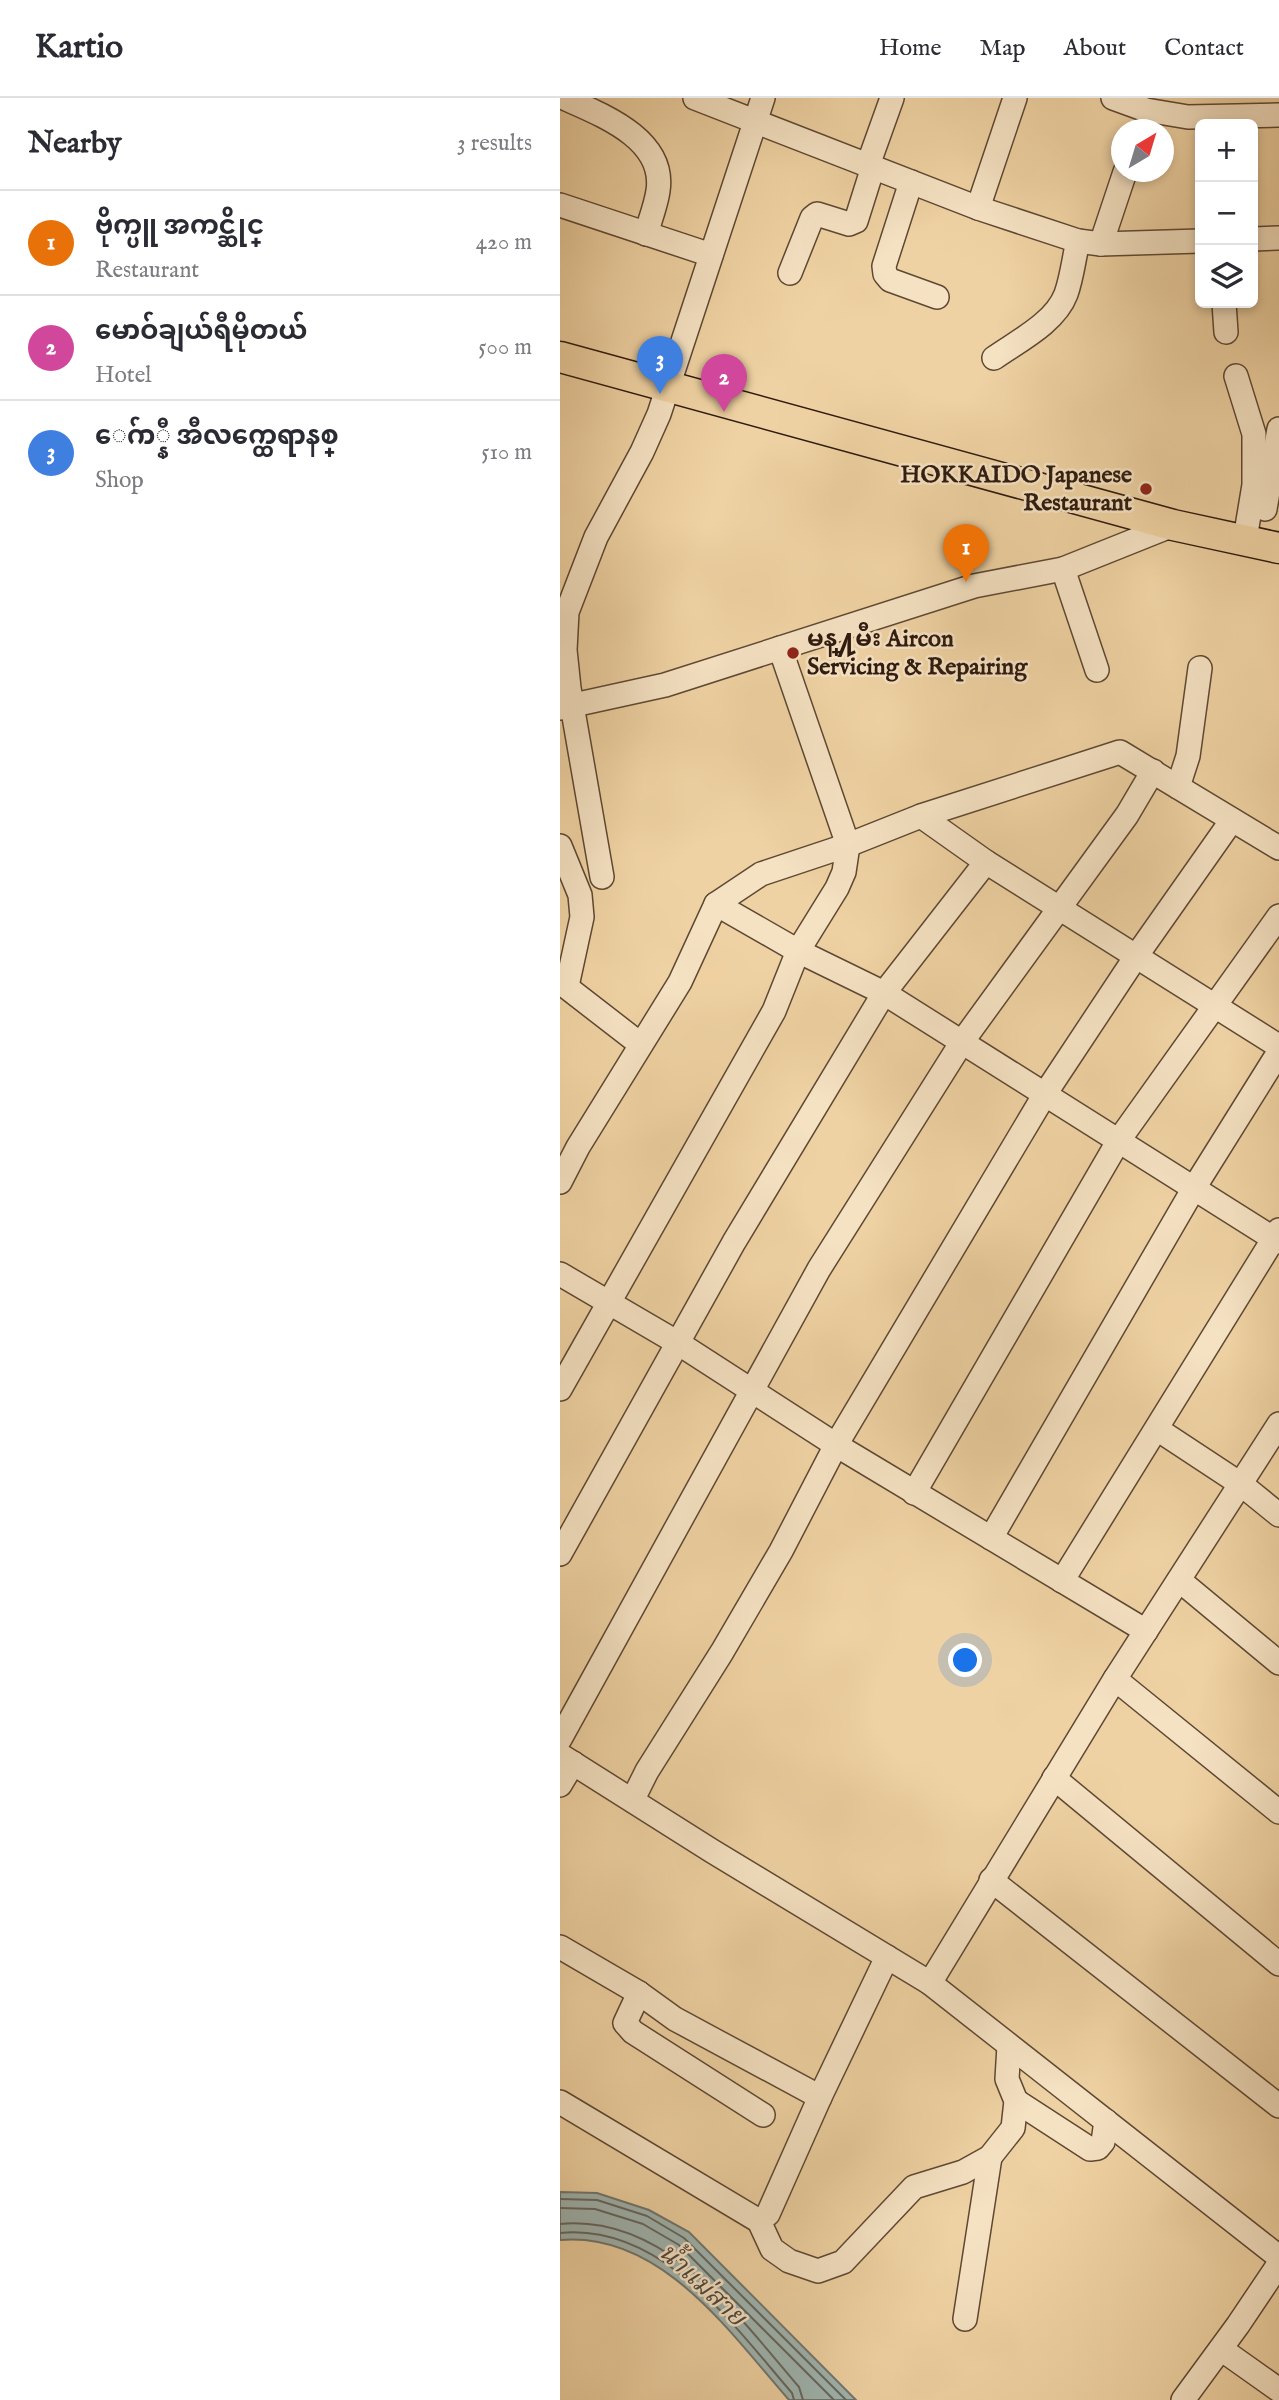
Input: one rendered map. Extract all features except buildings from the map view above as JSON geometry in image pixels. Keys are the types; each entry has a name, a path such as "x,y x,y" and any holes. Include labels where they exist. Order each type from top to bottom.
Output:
{"main road":[{"path":"560,357 1173,525 1261,543"}],"street":[{"path":"564,98 606,117 635,135 654,160 659,189 646,234"},
{"path":"695,98 978,208 1078,241 1101,244 1195,241"},
{"path":"602,877 566,707 564,612 596,537 642,452 659,414 763,98"},
{"path":"790,273 812,218 817,214 849,224 856,221 892,98"},
{"path":"978,208 1015,98"},
{"path":"1113,98 1145,112 1188,117 1279,115"},
{"path":"911,182 884,266 885,274 890,280 937,297"},
{"path":"1101,244 1122,182"},
{"path":"560,205 710,255"},
{"path":"1258,239 1279,238"},
{"path":"994,358 1043,324 1058,309 1066,294 1078,241"},
{"path":"1224,308 1226,332"},
{"path":"1236,376 1254,434 1254,485 1261,543"},
{"path":"1261,543 1279,429"},
{"path":"566,707 665,685 974,586 1063,569 1173,525"},
{"path":"1063,569 1097,670"},
{"path":"560,1389 774,1011 798,951 844,872 848,845 780,648"},
{"path":"1178,787 1188,756 1200,668"},
{"path":"560,1182 569,1141 640,1044 680,982 716,904 761,874 848,845 920,816 1120,752 1279,848"},
{"path":"560,1739 819,1269 962,1042 1127,815 1153,771"},
{"path":"920,816 986,862 1215,1004 1277,1045 1279,1050 1194,1188 990,1538"},
{"path":"633,1799 647,1771 722,1652 836,1446 1045,1094 1137,955 1232,820"},
{"path":"560,846 580,895 582,917 564,984 640,1044"},
{"path":"560,1554 734,1242 884,993 986,862"},
{"path":"716,904 798,951 884,993 1194,1188 1277,1237 1062,1581"},
{"path":"915,1493 1119,1140 1279,916"},
{"path":"560,1274 678,1343 836,1446 1146,1631"},
{"path":"930,1983 1115,1679 1279,1424"},
{"path":"1157,1429 1242,1485 1279,1515"},
{"path":"1179,1580 1279,1663"},
{"path":"1115,1679 1279,1812"},
{"path":"560,1785 566,1759 930,1983 1279,2257"},
{"path":"1054,1778 1279,1964"},
{"path":"991,1880 1279,2106"},
{"path":"560,1947 639,1993 675,2019 820,2097"},
{"path":"759,2221 768,2214 887,1956"},
{"path":"639,1993 625,2023 633,2032 763,2115"},
{"path":"560,2102 759,2221 772,2249 789,2261 818,2271 843,2262 914,2187 963,2172 990,2157 1013,2128 1016,2101 1007,2079 1009,2046"},
{"path":"1016,2101 1090,2149 1098,2148 1103,2143 1106,2121"},
{"path":"965,2319 990,2157"},
{"path":"1183,2400 1279,2264"},
{"path":"1221,2349 1279,2390"}],"water":[{"name":"น้ำแม่สาย","path":"560,2192 597,2193 649,2210 689,2232 856,2400 789,2400 717,2318 661,2269 630,2252 596,2242 560,2240"}],"place":[{"name":"ေဂ်ာ္နီ အီလက္ထေရာနစ္","path":"660,394"},
{"name":"မောဝ်ချယ်ရီမိုတယ်","path":"724,412"},
{"name":"HOKKAIDO Japanese Restaurant","path":"1146,489"},
{"name":"ဗိုက္ပူ အကင္ဆိုင္","path":"966,582"},
{"name":"မန္႔မီး Aircon Servicing & Repairing","path":"793,653"}]}
